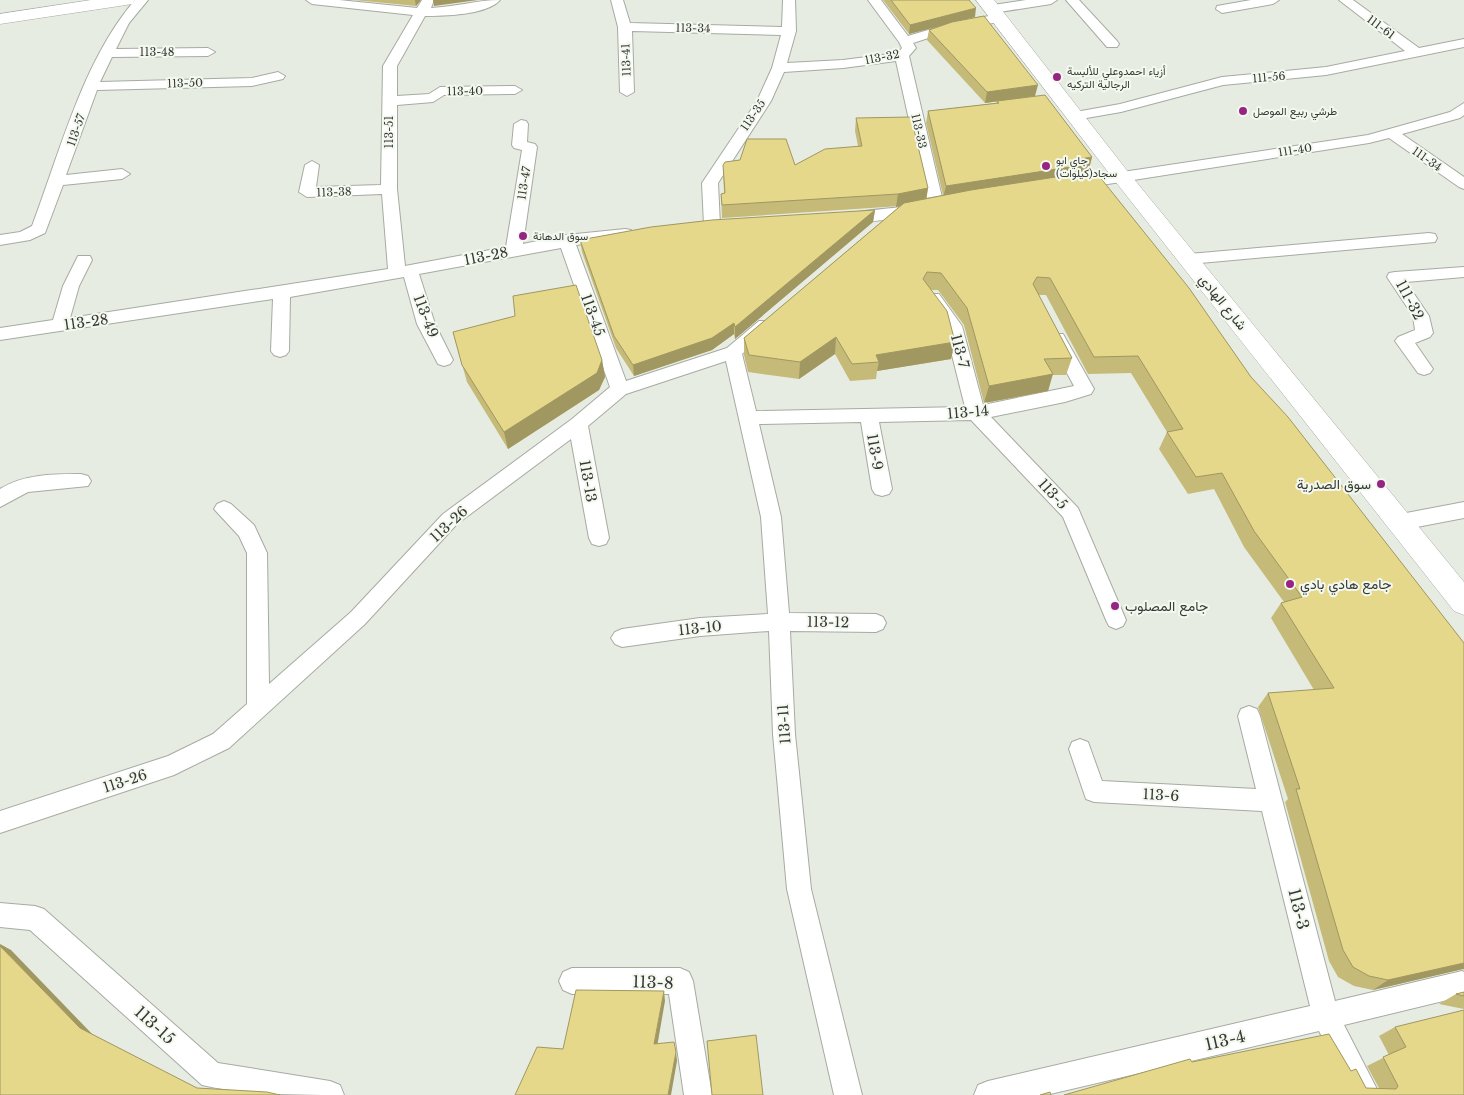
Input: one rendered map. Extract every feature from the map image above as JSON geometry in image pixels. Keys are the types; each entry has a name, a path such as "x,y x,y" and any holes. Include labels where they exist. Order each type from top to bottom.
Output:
{"street":[{"path":"0,19 126,0"},
{"name":"شارع الهادي","path":"992,9 1051,99 1075,116 1188,259 1402,522 1464,603"}],"lane":[{"name":"113-57","path":"0,240 24,236 39,229 91,86 122,22 142,0"},
{"path":"312,0 476,8 494,0"},
{"path":"618,0 625,27"},
{"name":"113-35","path":"712,226 710,183 764,101 779,68 789,30 789,0"},
{"path":"874,0 905,41"},
{"name":"113-32","path":"779,68 843,64 902,56 909,48 905,41 948,28 992,9 1051,0"},
{"path":"1072,0 1112,44"},
{"path":"1222,9 1273,0"},
{"path":"1349,3 1367,2"},
{"name":"111-61","path":"1349,3 1418,54"},
{"name":"113-51","path":"404,272 389,189 390,66 426,6"},
{"name":"113-34","path":"625,27 789,30"},
{"name":"113-41","path":"625,27 627,92"},
{"name":"111-56","path":"1075,116 1121,108 1222,81 1326,71 1418,54 1464,43"},
{"name":"113-48","path":"107,52 208,52"},
{"name":"113-33","path":"896,214 944,204 921,117 902,56"},
{"name":"113-50","path":"91,86 252,82 278,76"},
{"name":"113-40","path":"389,101 433,98 440,91 515,90"},
{"name":"111-40","path":"1122,177 1369,139 1455,115 1464,107"},
{"name":"113-47","path":"514,250 530,147 519,146 521,124"},
{"name":"111-34","path":"1391,133 1464,184"},
{"name":"113-38","path":"312,165 307,192 389,189"},
{"path":"58,181 122,174"},
{"path":"1064,186 1122,177"},
{"path":"829,218 896,214"},
{"path":"874,233 896,214"},
{"path":"693,227 732,224"},
{"name":"113-28","path":"0,334 282,293 404,272 566,240 644,232"},
{"path":"1188,259 1429,238"},
{"name":"113-45","path":"566,240 620,389"},
{"path":"60,325 71,286 84,260"},
{"name":"113-49","path":"404,272 444,360"},
{"path":"1459,272 1464,287"},
{"name":"111-32","path":"1424,369 1404,341 1424,333 1420,316 1395,277 1459,272"},
{"path":"280,351 282,293"},
{"name":"113-7","path":"930,295 953,326 976,413"},
{"name":"113-26","path":"0,822 174,765 221,741 358,618 450,519 578,424 620,389 733,352 778,314"},
{"name":"113-14","path":"748,418 976,413 1065,396 1085,389 1051,325"},
{"name":"113-11","path":"733,352 771,517 779,622 784,734 799,889 848,1095"},
{"name":"113-5","path":"976,413 1071,513 1116,620"},
{"name":"113-9","path":"869,415 882,489"},
{"name":"113-13","path":"578,424 599,538"},
{"path":"0,500 7,492 48,481 81,481"},
{"path":"224,509 247,531 257,553 258,707"},
{"path":"1402,522 1464,510"},
{"name":"113-12","path":"779,622 876,623"},
{"name":"113-10","path":"622,638 700,628 779,622"},
{"name":"113-3","path":"1249,716 1326,1017 1366,1095"},
{"name":"113-6","path":"1080,750 1094,791 1272,802"},
{"name":"113-15","path":"0,916 35,918 212,1075 330,1095"},
{"name":"113-8","path":"572,982 680,981 698,1095"},
{"name":"113-4","path":"988,1095 1462,984"}],"building":[{"path":"891,0 969,0 976,8 910,25"},
{"path":"984,16 1038,85 987,92 929,30 952,22"},
{"path":"1045,95 1092,157 1080,159 1084,165 946,186 928,111 999,103 997,101"},
{"path":"911,117 928,188 898,194 722,205 721,194 725,193 723,165 725,162 740,160 747,139 786,139 795,165 825,149 862,146 856,118"},
{"path":"1095,171 1189,288 1251,377 1288,417 1464,643 1464,963 1388,980 1369,976 1353,967 1343,950 1296,789 1300,789 1268,693 1334,688 1281,603 1302,597 1254,531 1222,473 1196,477 1167,432 1183,429 1138,356 1094,357 1050,278 1037,277 1033,284 1072,358 1044,359 1053,374 989,386 967,308 941,273 927,272 923,279 947,311 955,342 876,355 879,362 852,364 836,337 800,362 749,355 744,338 904,203 971,190"},
{"path":"875,210 735,327 734,323 712,338 633,365 614,336 580,240 651,227 712,220"},
{"path":"576,285 602,360 597,373 504,432 462,365 453,332 515,316 513,296"},
{"path":"0,946 80,1028 197,1088 267,1092 280,1095 0,1095"},
{"path":"576,990 664,991 654,1044 674,1042 676,1052 668,1095 515,1095 537,1047 563,1049"},
{"path":"1464,992 1464,996 1456,994"},
{"path":"1464,1010 1464,1095 1064,1095 1190,1059 1192,1062 1329,1034 1351,1071 1356,1069 1366,1088 1396,1089 1398,1086 1383,1057 1406,1047 1395,1027"},
{"path":"756,1035 763,1095 712,1095 707,1041"},
{"path":"1050,1092 1051,1095 1040,1095"}],"place":[{"name":"أزياء احمدوعلي للألبسة الرجالية التركيه","path":"1057,77"},
{"name":"طرشي ربيع الموصل","path":"1243,111"},
{"name":"جاي ابو سجاد(كيلوات)","path":"1046,166"},
{"name":"سوق الدهانة","path":"523,236"},
{"name":"سوق الصدرية","path":"1381,484"},
{"name":"جامع هادي بادي","path":"1290,584"},
{"name":"جامع المصلوب","path":"1115,606"}]}
